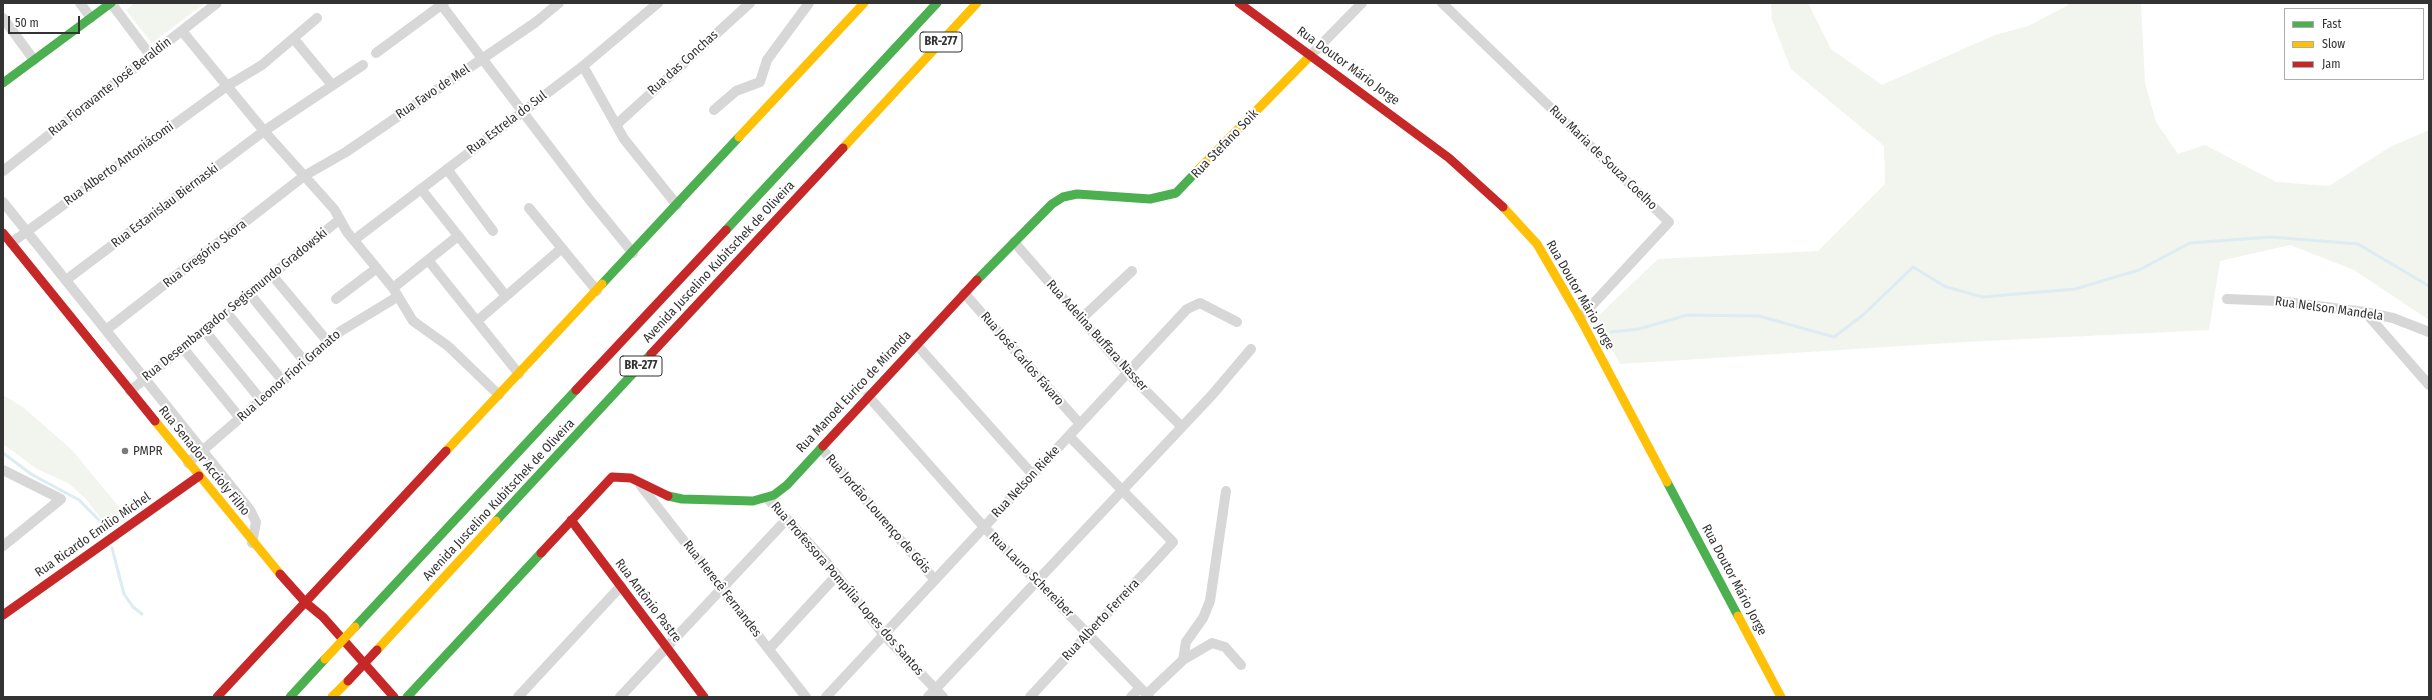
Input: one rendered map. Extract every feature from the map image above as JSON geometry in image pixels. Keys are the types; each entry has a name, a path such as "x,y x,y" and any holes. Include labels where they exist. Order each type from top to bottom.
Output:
{"main road":[{"path":"3,83 111,3"},
{"path":"217,697 633,253 864,3"},
{"name":"Avenida Juscelino Kubitschek de Oliveira","path":"290,697 937,3"},
{"name":"Avenida Juscelino Kubitschek de Oliveira","path":"332,697 978,3"},
{"name":"Rua Doutor Mário Jorge","path":"1239,3 1421,136 1491,194 1536,244 1580,318 1781,697"},
{"name":"Rua Stefano Soik","path":"1052,204 1063,197 1077,194 1150,199 1176,193 1311,55"},
{"name":"Rua Manoel Eurico de Miranda","path":"571,520 612,477 624,476 638,481 663,495 682,499 742,502 768,499 787,485 964,293 1052,204"},
{"name":"Rua Senador Accioly Filho","path":"3,232 252,542 305,602 323,617 394,697"},
{"name":"Rua Ricardo Emílio Michel","path":"3,615 199,476"},
{"path":"407,697 571,520"},
{"name":"Rua Antônio Pastre","path":"571,520 704,697"}],"street":[{"path":"80,3 91,18"},
{"path":"111,3 150,55"},
{"name":"Rua Fioravante José Beraldin","path":"3,171 217,3"},
{"name":"Rua Favo de Mel","path":"304,176 346,152 536,22 559,3"},
{"name":"Rua Estrela do Sul","path":"354,240 583,66 658,3"},
{"name":"Rua das Conchas","path":"616,125 750,3"},
{"path":"714,110 736,91 760,82 767,60 809,3"},
{"name":"Rua Stefano Soik","path":"1311,55 1362,3"},
{"name":"Rua Maria de Souza Coelho","path":"1442,3 1670,222 1580,318"},
{"path":"376,53 442,4 522,112 633,253"},
{"path":"3,18 34,60"},
{"name":"Rua Alberto Antoniácomi","path":"11,243 227,86 262,65 317,18"},
{"path":"182,31 264,131 334,209 354,240 395,292 417,325 445,343 499,395"},
{"path":"294,38 332,85"},
{"name":"Rua Estanislau Biernaski","path":"66,280 264,131 363,65"},
{"path":"583,66 616,125 634,153 677,205"},
{"path":"447,169 493,231"},
{"name":"Rua Gregório Skora","path":"106,330 304,176"},
{"path":"421,189 506,296"},
{"path":"3,202 254,516 256,530 252,542"},
{"path":"529,208 597,291"},
{"name":"Rua Desembargador Segismundo Gradowski","path":"130,391 340,219"},
{"name":"Rua Leonor Fiori Granato","path":"188,463 328,342 395,292 428,260 458,236"},
{"name":"Rua Adelina Buffara Nasser","path":"1014,242 1128,373 1182,427"},
{"path":"477,321 562,248"},
{"path":"428,260 520,374"},
{"path":"336,299 377,268"},
{"path":"1081,319 1132,271"},
{"path":"272,274 328,342"},
{"path":"249,293 305,362"},
{"name":"Rua José Carlos Fávaro","path":"964,293 1080,424"},
{"name":"Rua Nelson Mandela","path":"2227,299 2278,301 2365,312 2393,318 2429,332"},
{"name":"Rua Nelson Rieke","path":"826,697 1187,310 1196,304 1205,304 1237,322"},
{"path":"226,312 283,381"},
{"path":"2365,312 2429,385"},
{"path":"204,330 261,400"},
{"path":"916,344 1033,475"},
{"path":"183,348 240,418"},
{"path":"928,697 1182,427 1251,349"},
{"name":"Rua Lauro Schereiber","path":"868,396 984,527 1089,633 1145,693"},
{"path":"1069,436 1122,490"},
{"name":"Rua Jordão Lourenço de Góis","path":"821,448 935,580"},
{"path":"3,470 61,499 3,546"},
{"name":"Rua Herecê Fernandes","path":"638,481 806,697"},
{"name":"Rua Alberto Ferreira","path":"1030,697 1173,542 1122,490"},
{"path":"1183,660 1186,642 1203,618 1210,601 1226,491"},
{"name":"Rua Professora Pompília Lopes dos Santos","path":"768,499 838,575 884,635 943,697"},
{"path":"620,697 787,519"},
{"path":"769,650 838,575"},
{"path":"518,697 621,586"},
{"path":"1131,697 1145,693 1183,660 1212,643 1225,648 1241,665"}],"shaded area":[{"path":"135,3 205,3 152,43 126,10"},
{"path":"1771,3 1808,3 1831,49 1882,85 1995,35 2028,26 2067,6 2069,3 2141,3 2145,83 2156,122 2178,154 2205,145 2276,182 2329,186 2390,147 2429,130 2429,320 2354,270 2290,245 2220,261 2209,330 1965,342 1620,364 1595,319 1658,259 1818,251 1885,184 1884,146 1791,69 1772,20"},
{"path":"3,395 24,408 72,450 128,518 110,530 85,498 68,483 37,469 3,444"}],"waterway":[{"path":"1611,332 1639,329 1687,315 1759,316 1834,337 1863,315 1913,267 1946,287 1983,297 2075,289 2139,270 2190,243 2271,237 2358,244 2429,286"},
{"path":"3,453 31,474 79,500 100,521"},
{"path":"112,548 124,594 133,607 142,614"}],"traffic: fast":[{"path":"3,83 111,3"},
{"path":"726,230 937,3"},
{"path":"602,284 739,137"},
{"path":"977,280 1052,204 1063,197 1077,194 1150,199 1176,193 1198,170"},
{"path":"496,521 651,354"},
{"path":"355,627 576,390"},
{"path":"668,496 682,499 753,501 774,495 787,485 823,446"},
{"path":"1667,482 1738,616"},
{"path":"407,697 541,553"},
{"path":"290,697 325,659"}],"traffic: slow":[{"path":"739,137 864,3"},
{"path":"843,148 977,3"},
{"path":"1198,170 1311,55"},
{"path":"1503,207 1537,244 1580,318 1667,482"},
{"path":"446,451 602,284"},
{"path":"155,421 280,574"},
{"path":"377,650 496,521"},
{"path":"1738,616 1781,697"},
{"path":"325,659 355,627"},
{"path":"332,697 348,681"}],"traffic: jam":[{"path":"1239,3 1449,158 1503,207"},
{"path":"651,354 843,148"},
{"path":"576,390 726,230"},
{"path":"3,233 155,421"},
{"path":"823,446 977,280"},
{"path":"217,697 446,451"},
{"path":"3,615 199,476"},
{"path":"541,553 612,477 631,478 668,496"},
{"path":"571,520 704,697"},
{"path":"280,574 305,602 323,617 394,697"},
{"path":"348,681 377,650"}],"place":[{"name":"PMPR","path":"125,451"}]}
